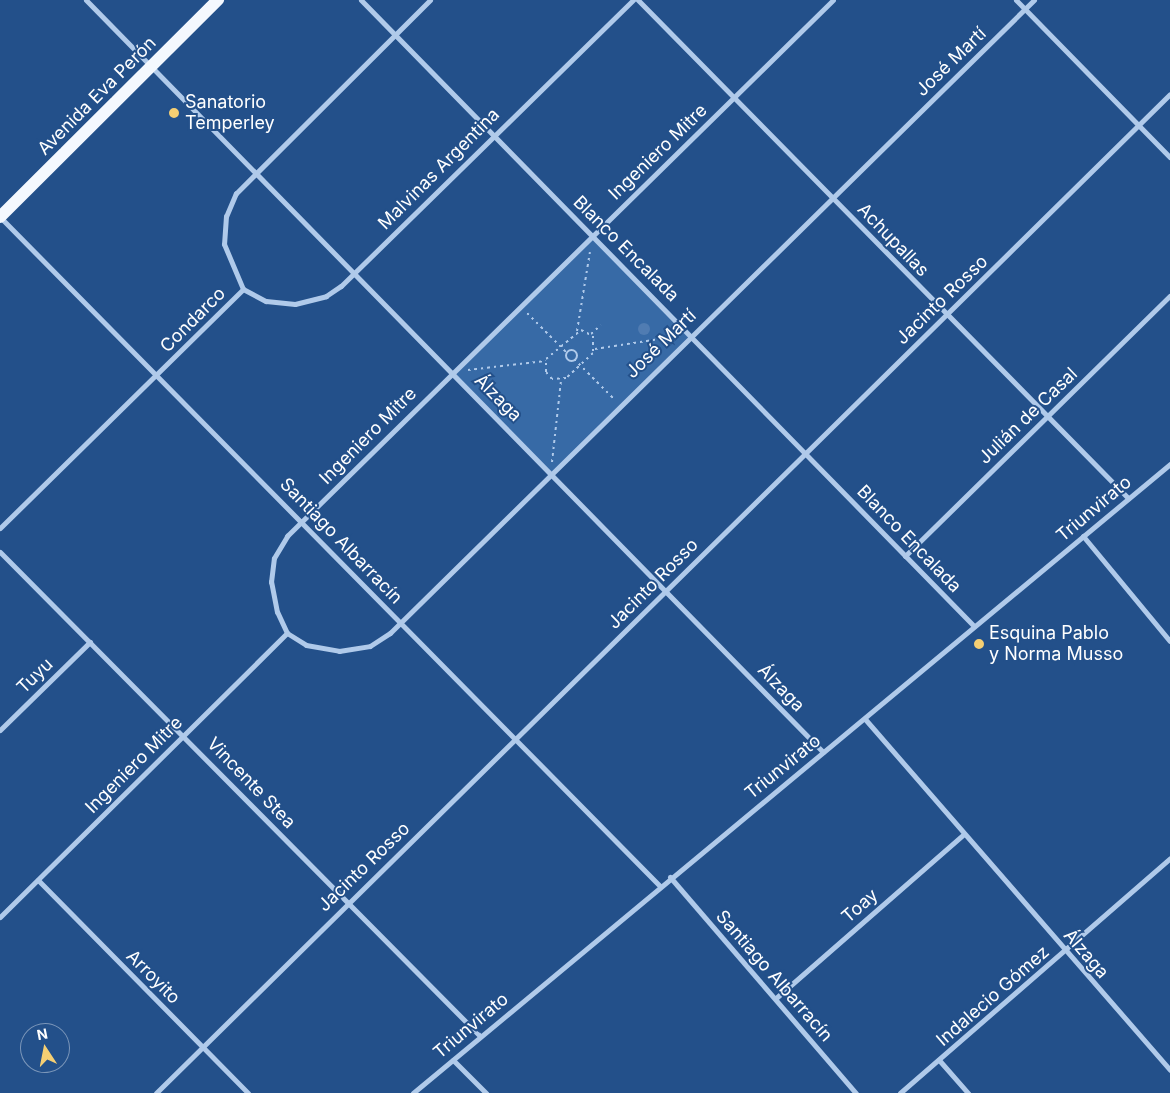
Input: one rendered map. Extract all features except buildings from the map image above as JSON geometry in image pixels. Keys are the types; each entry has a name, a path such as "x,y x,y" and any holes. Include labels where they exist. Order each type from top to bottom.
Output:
{"main road":[{"name":"Avenida Eva Perón","path":"0,217 218,0"}],"street":[{"name":"Álzaga","path":"86,0 150,67 355,272 823,752"},
{"name":"Blanco Encalada","path":"361,0 691,334 974,626"},
{"name":"Condarco","path":"0,528 243,289 228,260 223,231 236,193 430,0"},
{"name":"Malvinas Argentina","path":"243,289 266,301 295,304 326,296 355,272 633,0"},
{"name":"Achupallas","path":"638,0 1128,498"},
{"name":"Ingeniero Mitre","path":"0,917 287,632 272,597 271,571 278,548 302,520 833,0"},
{"path":"1016,0 1170,157"},
{"name":"José Martí","path":"287,632 306,645 355,650 382,640 402,624 551,472 1034,0"},
{"name":"Jacinto Rosso","path":"156,1093 1170,94"},
{"name":"Santiago Albarracín","path":"0,217 158,374 402,624 517,738 660,886"},
{"name":"Julián de Casal","path":"905,556 1170,296"},
{"name":"Triunvirato","path":"414,1093 670,877 864,719 1170,464"},
{"path":"1083,536 1170,641"},
{"name":"Vincente Stea","path":"0,552 184,735 480,1036"},
{"name":"Tuyu","path":"0,730 90,642"},
{"name":"Álzaga","path":"864,719 962,835 1170,1070"},
{"name":"Toay","path":"776,998 962,835"},
{"name":"Indalecio Gómez","path":"900,1093 1170,858"},
{"name":"Santiago Albarracín","path":"670,877 856,1093"},
{"name":"Arroyito","path":"38,880 248,1093"},
{"path":"453,1060 486,1093"},
{"path":"939,1060 968,1093"}],"path":[{"path":"452,372 545,361 577,331 592,234"},
{"path":"520,306 560,345 566,352 566,359 574,359 620,404"},
{"path":"591,334 601,325"},
{"path":"577,331 591,334"},
{"path":"591,334 595,349"},
{"path":"551,472 562,380 595,349 691,334"},
{"path":"566,352 575,351 574,359"},
{"path":"545,361 548,376 562,380"}],"shaded area":[{"path":"592,234 692,334 552,473 453,373"}],"place":[{"name":"Sanatorio Temperley","path":"174,113"},
{"name":"Esquina Pablo y Norma Musso","path":"979,644"}]}
